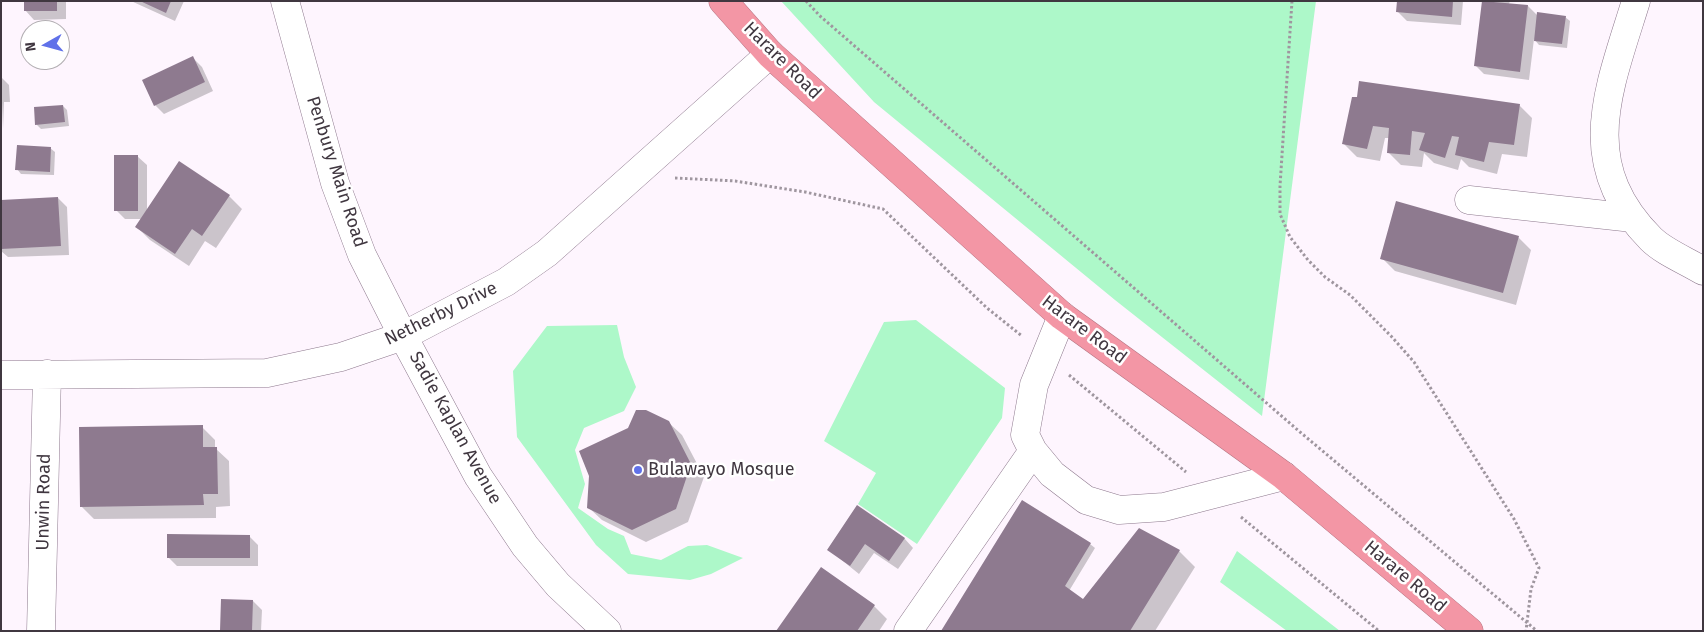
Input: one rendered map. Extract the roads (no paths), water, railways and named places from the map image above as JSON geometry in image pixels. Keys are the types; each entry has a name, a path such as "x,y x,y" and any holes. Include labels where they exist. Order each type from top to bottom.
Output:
{"highway":[{"name":"Harare Road","path":"723,1 770,54 1062,316 1284,476 1469,631"}],"street":[{"name":"Penbury Main Road","path":"285,1 335,182 362,255 403,336"},
{"path":"1636,1 1608,91 1603,140 1607,169 1620,200 1652,240 1703,270"},
{"name":"Netherby Drive","path":"1,374 267,373 341,357 403,336 506,282 547,253 770,54"},
{"path":"1468,200 1633,218"},
{"path":"1062,316 1034,385 1025,435 1033,451 1052,474 1086,500 1119,510 1164,507 1284,476"},
{"name":"Sadie Kaplan Avenue","path":"403,336 478,476 525,546 558,585 607,631"},
{"name":"Unwin Road","path":"41,631 47,374"},
{"path":"908,631 1033,451"}],"place":[{"name":"Bulawayo Mosque","path":"638,470"}]}
